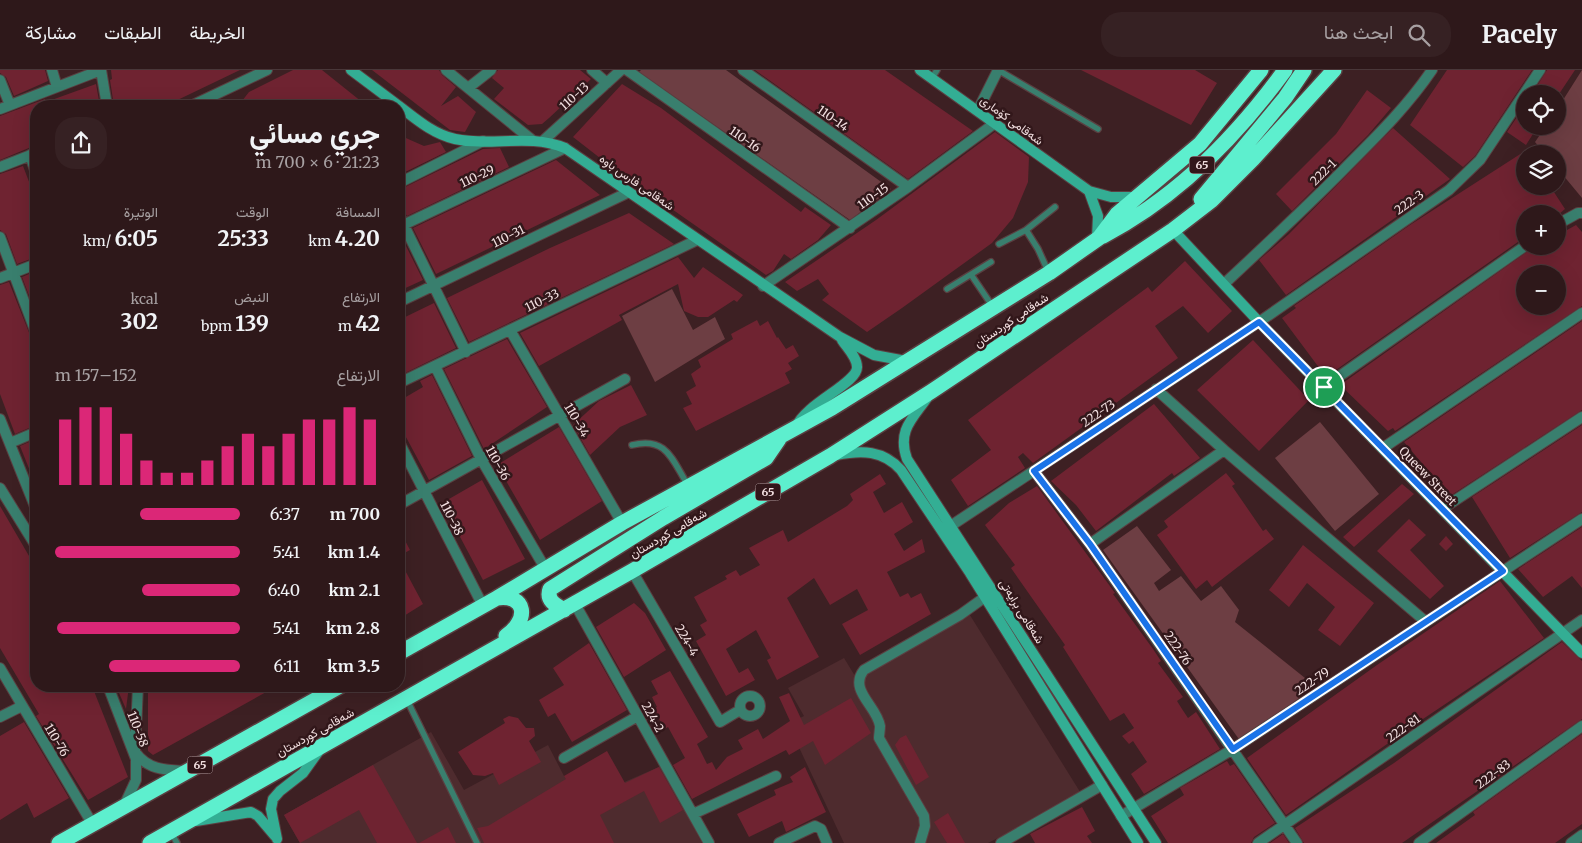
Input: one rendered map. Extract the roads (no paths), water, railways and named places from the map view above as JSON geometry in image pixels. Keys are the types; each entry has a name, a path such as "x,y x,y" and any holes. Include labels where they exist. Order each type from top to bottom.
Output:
{"highway":[{"name":"شەقامی کوردستان","path":"1098,239 1117,214 1200,144 1261,70"},
{"name":"شەقامی کوردستان","path":"405,650 490,602 622,523 781,436 1049,273 1098,239 1128,222 1209,159 1233,134 1285,70"},
{"name":"شەقامی کوردستان","path":"1178,226 1285,98 1304,70"},
{"name":"شەقامی کوردستان","path":"150,843 174,837 190,822 323,744 569,607 830,456 932,391 1178,226 1212,200 1254,159 1334,70"},
{"path":"569,607 550,600 548,594 550,588 663,518 766,458 781,436"},
{"path":"484,655 489,647 514,630 521,621 521,610 515,601 504,597 490,602"},
{"name":"65","path":"61,843 329,692"}],"street":[{"path":"52,70 57,87"},
{"path":"0,80 5,107 101,70 105,100"},
{"path":"204,100 267,70"},
{"name":"شەقامی فارس باوە","path":"351,70 387,100"},
{"path":"446,70 532,140"},
{"path":"468,88 492,70"},
{"path":"592,70 607,82"},
{"name":"110-13","path":"544,140 621,70"},
{"name":"110-16","path":"627,70 850,228"},
{"name":"110-14","path":"743,70 908,187"},
{"name":"شەقامی کۆماری","path":"920,70 935,74 995,123 1089,191"},
{"path":"978,110 998,70"},
{"name":"222-1","path":"1224,284 1303,210 1387,126 1411,99 1432,70"},
{"name":"222-3","path":"1259,322 1460,181 1489,148 1540,70"},
{"name":"شەقامی فارس باوە","path":"405,113 442,135 469,141 544,140 565,148 840,338 874,355 906,361"},
{"name":"110-15","path":"763,286 850,228 995,123"},
{"path":"405,180 483,141"},
{"name":"110-29","path":"405,220 565,148"},
{"path":"0,166 30,155"},
{"path":"1089,191 1111,197 1136,197"},
{"path":"1089,191 1098,216 1098,239"},
{"name":"110-31","path":"405,299 628,192"},
{"path":"1566,220 1578,213 1582,213"},
{"name":"Queew Street","path":"1178,226 1224,284 1259,322 1582,653"},
{"path":"405,232 466,352"},
{"path":"0,237 30,317"},
{"name":"110-33","path":"405,380 697,240"},
{"path":"1324,387 1516,252"},
{"path":"0,278 30,266"},
{"path":"1383,448 1582,313"},
{"name":"222-73","path":"952,525 1259,322"},
{"name":"110-34","path":"510,330 622,523"},
{"name":"شەقامی فارس باوە","path":"796,427 808,410 850,381 856,374 857,364 855,357 840,338"},
{"name":"110-36","path":"435,366 481,459 545,568"},
{"path":"405,502 625,379"},
{"path":"1156,389 1224,450 1425,621"},
{"name":"شەقامی برایەتی","path":"932,391 909,422 903,437 903,446 907,458 1156,843"},
{"path":"1442,509 1582,417"},
{"path":"0,419 30,494"},
{"path":"10,443 30,435"},
{"path":"1090,544 1224,450"},
{"name":"شەقامی برایەتی","path":"830,456 856,452 872,452 889,458 901,470 985,597 1138,843"},
{"name":"110-38","path":"405,454 424,491 490,602"},
{"name":"222-76","path":"1034,471 1090,544 1297,843"},
{"path":"0,488 30,536"},
{"name":"222-79","path":"1121,816 1233,749 1582,519"},
{"path":"942,532 952,525"},
{"name":"224-4","path":"632,571 720,722 740,710"},
{"path":"920,843 925,826 924,816 879,738 880,726 858,684 859,676 864,670 960,615 985,597"},
{"name":"224-2","path":"569,607 638,716 709,843"},
{"name":"222-81","path":"1258,843 1582,620"},
{"name":"110-76","path":"0,668 93,824"},
{"name":"110-58","path":"110,692 134,752 137,766 136,780 122,808"},
{"path":"138,692 134,752 144,762 157,769 189,771"},
{"path":"0,717 22,706"},
{"path":"564,758 638,716"},
{"name":"222-83","path":"1419,843 1582,726"},
{"path":"279,841 271,809 273,799 311,764 323,744"},
{"path":"693,814 776,776"},
{"path":"1001,843 1102,785"},
{"path":"190,822 251,812 258,816 279,841"},
{"path":"779,843 815,826 821,829 827,843"},
{"path":"1572,843 1582,835"}],"lane":[{"path":"998,70 1098,129"},
{"path":"999,244 1026,230 1055,207"},
{"path":"1026,230 1038,249 1049,273"},
{"path":"947,289 972,276 991,262"},
{"path":"972,276 993,307"},
{"path":"632,445 650,441 662,445 689,487"},
{"path":"406,698 477,843"}]}
